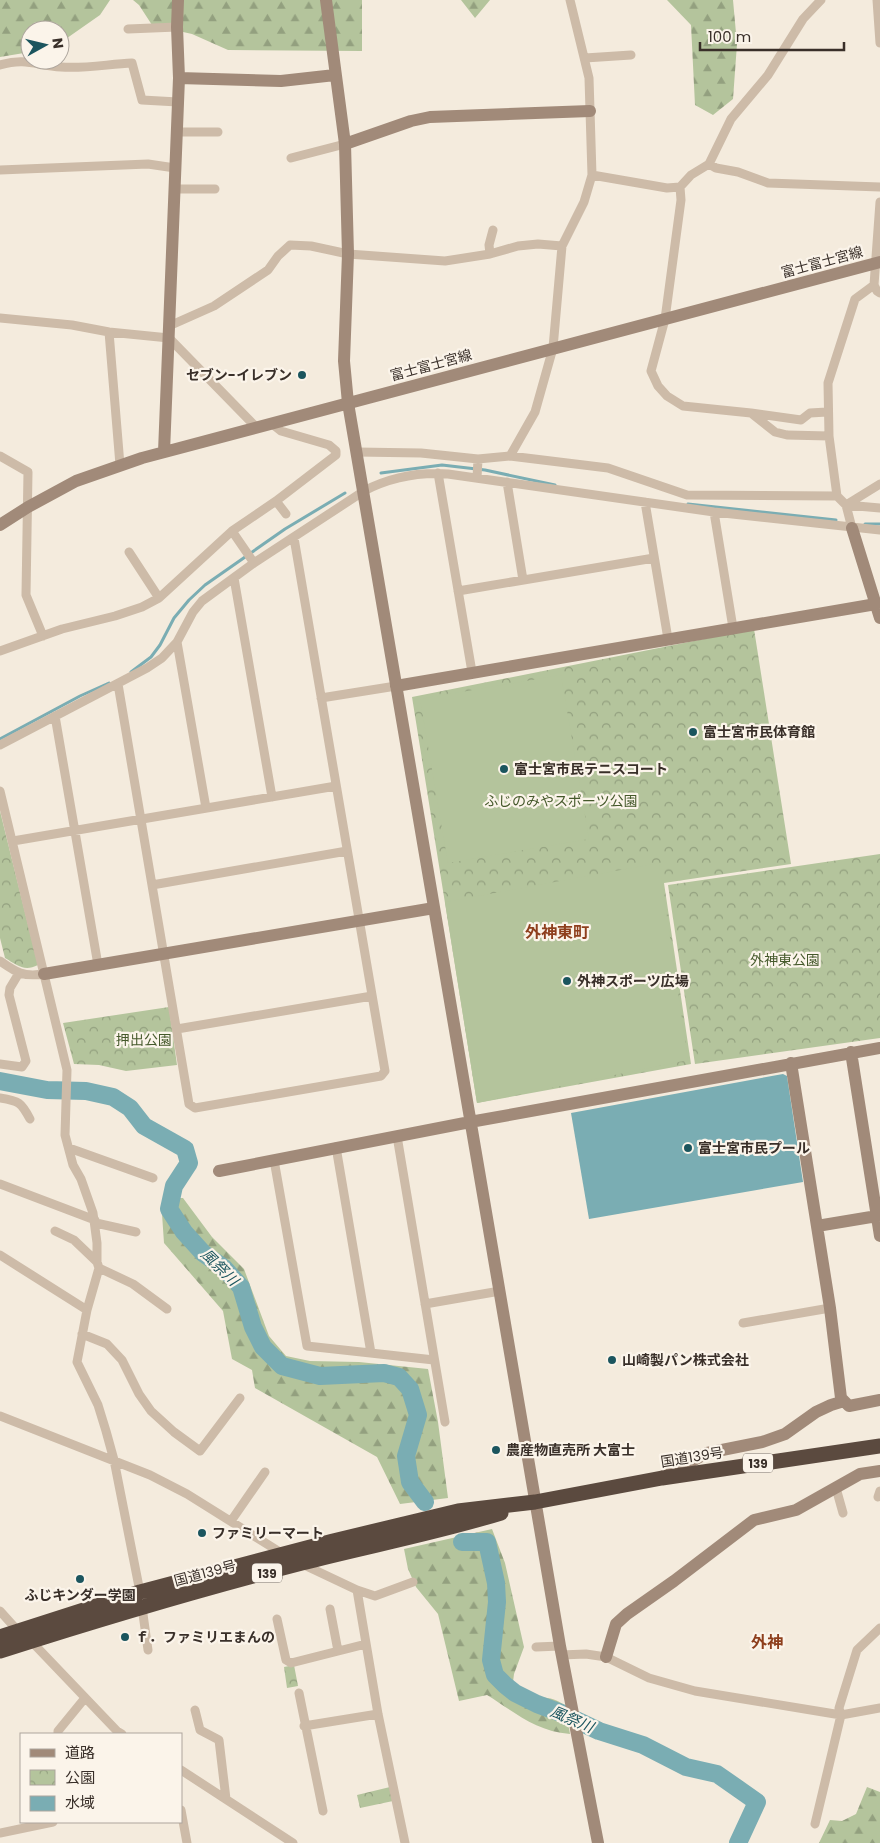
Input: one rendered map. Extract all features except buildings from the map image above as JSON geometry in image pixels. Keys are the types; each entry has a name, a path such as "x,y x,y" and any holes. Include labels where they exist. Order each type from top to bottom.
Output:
{"highway":[{"name":"139","path":"854,1449 880,1446"},
{"name":"国道139号","path":"0,1651 141,1599 283,1554 458,1511 536,1502 662,1478 854,1449"},
{"name":"国道139号","path":"0,1637 141,1599 461,1525 536,1502"}],"street":[{"path":"164,452 179,78 178,0"},
{"path":"326,0 345,144 348,254 344,361 348,403 561,1651 598,1843"},
{"path":"510,456 535,412 553,348 562,246 584,202 592,175 589,78 570,0"},
{"path":"592,175 667,188 680,187 691,176 709,164 731,119 768,75 803,19 821,0"},
{"path":"877,0 880,43"},
{"path":"128,29 177,27"},
{"path":"584,58 631,55"},
{"path":"0,65 11,62 32,62 61,67 132,63 142,100 178,102"},
{"path":"179,78 281,81 335,75"},
{"path":"291,158 345,144 411,121 430,117 590,111"},
{"path":"177,132 218,132"},
{"path":"0,170 148,164 175,168"},
{"path":"709,164 716,168 738,172 768,183 880,187"},
{"path":"680,187 681,200 665,319 651,371 658,386 668,396 683,406 801,420 810,412 827,412"},
{"path":"175,188 215,189"},
{"path":"880,202 878,262 874,285 880,293"},
{"path":"490,254 489,245 494,230"},
{"path":"0,318 72,325 109,332 169,332 214,306 268,270 278,256 290,245 311,246 348,254 445,261 490,254 518,246 538,244 562,246"},
{"name":"富士富士宮線","path":"0,525 76,480 120,465 256,427 878,262"},
{"path":"874,285 855,299 828,384 827,412 837,496 846,504 880,618"},
{"path":"109,332 120,465"},
{"path":"169,332 256,427"},
{"path":"750,413 775,432 800,436 829,436"},
{"path":"0,651 133,610 159,598 232,531 276,501 336,455 336,450 330,445 281,431 271,423"},
{"path":"357,452 421,452 478,459 510,456 608,468 686,495 837,496"},
{"path":"0,456 28,472 26,595 44,636"},
{"path":"477,478 478,459"},
{"path":"438,473 472,672"},
{"path":"0,745 155,663 177,642 193,612 202,601 254,563 364,491 377,484 402,476 438,473 714,512 880,530"},
{"path":"507,482 523,580"},
{"path":"846,504 880,484"},
{"path":"276,501 286,514"},
{"path":"645,502 668,639"},
{"path":"846,504 880,508"},
{"path":"714,512 733,628"},
{"path":"232,531 254,563"},
{"path":"118,684 189,1104 195,1108 381,1076 385,1071 294,538"},
{"path":"129,552 159,598"},
{"path":"458,591 654,558"},
{"path":"234,578 272,797"},
{"path":"321,698 876,604"},
{"path":"177,642 206,808"},
{"path":"55,716 98,965"},
{"path":"13,841 336,786"},
{"path":"0,791 67,1070 65,1135 95,1221 98,1265 77,1362 98,1405 114,1460 141,1599 148,1650"},
{"path":"152,885 347,851"},
{"path":"0,961 18,973 30,976 434,908"},
{"path":"0,1064 22,1067 26,1061 9,994 18,973"},
{"path":"177,1029 372,996"},
{"path":"219,1171 336,1147 791,1062 880,1048"},
{"path":"852,1052 880,1236"},
{"path":"791,1062 830,1308 841,1398 849,1406 880,1400"},
{"path":"0,1098 17,1100 30,1119"},
{"path":"397,1136 445,1422"},
{"path":"336,1147 371,1353"},
{"path":"69,1148 153,1178"},
{"path":"274,1160 307,1346 434,1360"},
{"path":"0,1184 95,1221 136,1232"},
{"path":"817,1226 877,1216"},
{"path":"55,1231 74,1240 98,1265 133,1284 167,1309"},
{"path":"0,1255 87,1310"},
{"path":"425,1304 500,1291"},
{"path":"743,1323 830,1308"},
{"path":"82,1334 107,1344 122,1360 139,1394 152,1411 174,1432 200,1451 240,1398"},
{"path":"662,1478 707,1453 762,1442 785,1434 816,1412 844,1401"},
{"path":"0,1416 42,1434 114,1460 158,1480 231,1521 283,1554"},
{"path":"854,1449 880,1450"},
{"path":"606,1657 616,1624 754,1520 796,1510 860,1474 880,1471"},
{"path":"231,1521 265,1472"},
{"path":"836,1488 843,1513"},
{"path":"302,1563 357,1590 375,1596 413,1582"},
{"path":"357,1590 378,1714 405,1843"},
{"path":"330,1609 338,1651"},
{"path":"0,1612 18,1631 31,1641 120,1733"},
{"path":"277,1620 286,1660 292,1663 366,1644"},
{"path":"815,1824 841,1715 839,1708 857,1650 880,1628"},
{"path":"536,1647 606,1657 649,1678 695,1691 841,1715 880,1708"},
{"path":"298,1693 323,1811"},
{"path":"58,1733 86,1698"},
{"path":"195,1710 200,1730 219,1740 226,1799"},
{"path":"304,1726 378,1714"},
{"path":"182,1771 293,1843"},
{"path":"182,1816 187,1843"},
{"path":"0,1832 48,1823"}],"green space":[{"path":"0,0 110,0 100,15 70,36 70,20 20,20 20,54 0,57"},
{"path":"133,0 362,0 362,51 228,50 192,34 152,25 139,5"},
{"path":"461,0 490,0 475,18"},
{"path":"667,0 733,0 737,44 733,99 713,115 695,105 691,25"},
{"name":"ふじのみやスポーツ公園","path":"754,629 791,864 664,883 691,1064 477,1103 412,697"},
{"name":"富士宮市民テニスコート","path":"561,675 589,839 448,863 420,699"},
{"path":"0,811 38,965 29,968 21,967 5,958 0,938"},
{"name":"外神東公園","path":"880,854 880,1038 695,1064 668,885"},
{"name":"外神スポーツ広場","path":"659,863 688,1060 477,1103 445,902"},
{"name":"押出公園","path":"169,1007 177,1065 126,1071 99,1065 74,1064 63,1023"},
{"path":"165,1198 183,1198 212,1237 244,1269 269,1336 286,1356 310,1361 359,1362 428,1369 438,1422 448,1498 400,1504 377,1457 255,1388 252,1370 232,1359 223,1311 164,1243 162,1214"},
{"path":"492,1529 505,1563 524,1647 513,1682 531,1695 552,1699 565,1705 570,1734 536,1725 487,1695 459,1701 438,1614 416,1587 408,1569 404,1549"},
{"path":"294,1665 298,1686 287,1688 284,1667"},
{"path":"390,1787 393,1801 360,1808 357,1795"},
{"path":"867,1787 880,1792 880,1843 819,1843 830,1820 842,1821 856,1814"}],"water":[{"name":"富士宮市民プール","path":"783,1074 787,1076 803,1182 589,1219 571,1113"}],"waterway":[{"path":"381,473 442,465 485,470 555,485"},
{"path":"131,672 151,657 160,645 174,618 205,585 285,529 345,493"},
{"path":"688,504 836,520"},
{"path":"865,524 880,524"},
{"path":"0,739 80,696 109,683"},
{"name":"風祭川","path":"0,1081 47,1090 86,1091 113,1097 130,1108 144,1126 185,1149 189,1163 174,1186 169,1209 184,1232 203,1253 224,1268 241,1287 253,1327 263,1347 282,1366 320,1376 384,1373 399,1377 410,1389 418,1415 406,1456 410,1482 425,1502"},
{"name":"風祭川","path":"462,1542 487,1542 496,1583 497,1602 491,1660 495,1675 515,1693 537,1704 599,1731 643,1745 686,1767 717,1774 757,1802 738,1843"}],"place":[{"name":"セブン-イレブン","path":"302,375"},
{"name":"富士宮市民体育館","path":"693,732"},
{"name":"富士宮市民テニスコート","path":"504,769"},
{"name":"外神スポーツ広場","path":"567,981"},
{"name":"富士宮市民プール","path":"688,1148"},
{"name":"山崎製パン株式会社","path":"612,1360"},
{"name":"農産物直売所 大富士","path":"496,1450"},
{"name":"ファミリーマート","path":"202,1533"},
{"name":"ふじキンダー学園","path":"80,1579"},
{"name":"ｆ．ファミリエまんの","path":"125,1637"}],"district":[{"name":"外神東町","path":"557,932"},
{"name":"外神","path":"767,1642"}]}
